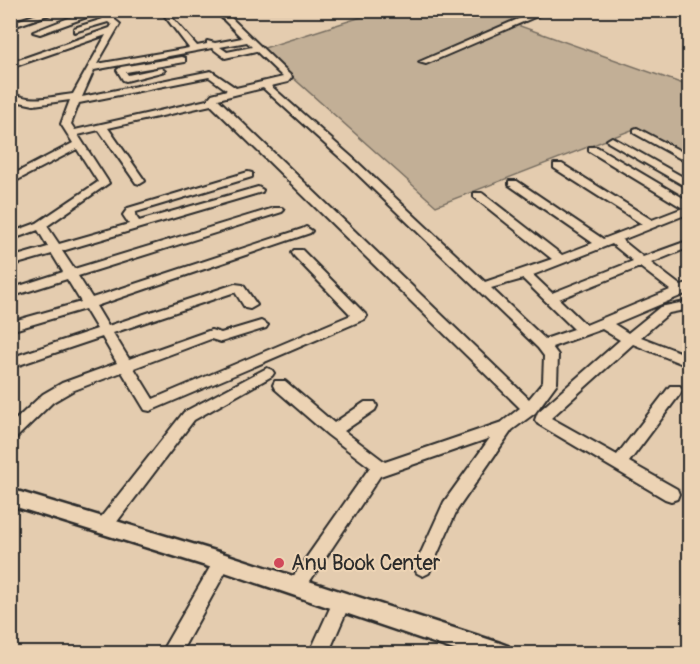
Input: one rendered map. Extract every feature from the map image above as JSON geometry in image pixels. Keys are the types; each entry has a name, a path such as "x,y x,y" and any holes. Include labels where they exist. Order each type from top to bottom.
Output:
{"main road":[{"path":"10,497 222,562 500,654"}],"street":[{"path":"10,12 16,10"},
{"path":"10,26 58,10"},
{"path":"214,101 215,96 285,81 288,77 218,10"},
{"path":"423,62 548,10"},
{"path":"37,32 95,11 113,24"},
{"path":"168,15 195,49"},
{"path":"77,30 113,24"},
{"path":"10,66 113,24"},
{"path":"10,237 41,225 104,183 78,146 66,124 75,99 113,24"},
{"path":"205,38 225,55 259,48"},
{"path":"91,68 250,39"},
{"path":"171,84 158,68 182,60"},
{"path":"10,96 20,101 33,102 75,99 171,84 211,75 236,92"},
{"path":"265,85 482,287 551,355 550,383 530,409 507,426 450,507 423,568"},
{"path":"71,134 214,101"},
{"path":"214,101 530,409"},
{"path":"102,127 140,181"},
{"path":"637,132 690,161"},
{"path":"612,140 690,186"},
{"path":"10,181 78,146"},
{"path":"592,149 690,208"},
{"path":"558,166 652,225"},
{"path":"136,226 129,215 132,210 248,175"},
{"path":"513,183 643,261 685,289"},
{"path":"10,262 258,190"},
{"path":"478,195 561,260"},
{"path":"482,287 525,274 690,208"},
{"path":"10,293 278,210"},
{"path":"41,225 147,406 153,406 358,317 359,314 298,253"},
{"path":"10,327 88,304 306,231"},
{"path":"550,298 690,243"},
{"path":"525,274 584,331"},
{"path":"10,363 235,288 240,290 250,305"},
{"path":"543,345 584,331 685,289"},
{"path":"671,494 543,420 543,416 664,310 690,305"},
{"path":"603,323 630,339 690,362"},
{"path":"10,435 57,392 211,334 221,338 261,325"},
{"path":"104,526 189,416 267,373"},
{"path":"280,385 333,431 381,467"},
{"path":"618,465 675,390"},
{"path":"333,431 370,406"},
{"path":"296,587 370,476 381,467 507,426"},
{"path":"169,654 222,562"},
{"path":"318,654 341,603"}],"shaded area":[{"path":"380,11 547,11 517,25 689,86 689,159 634,129 436,206 261,49"}],"place":[{"name":"Anu Book Center","path":"279,563"}]}
